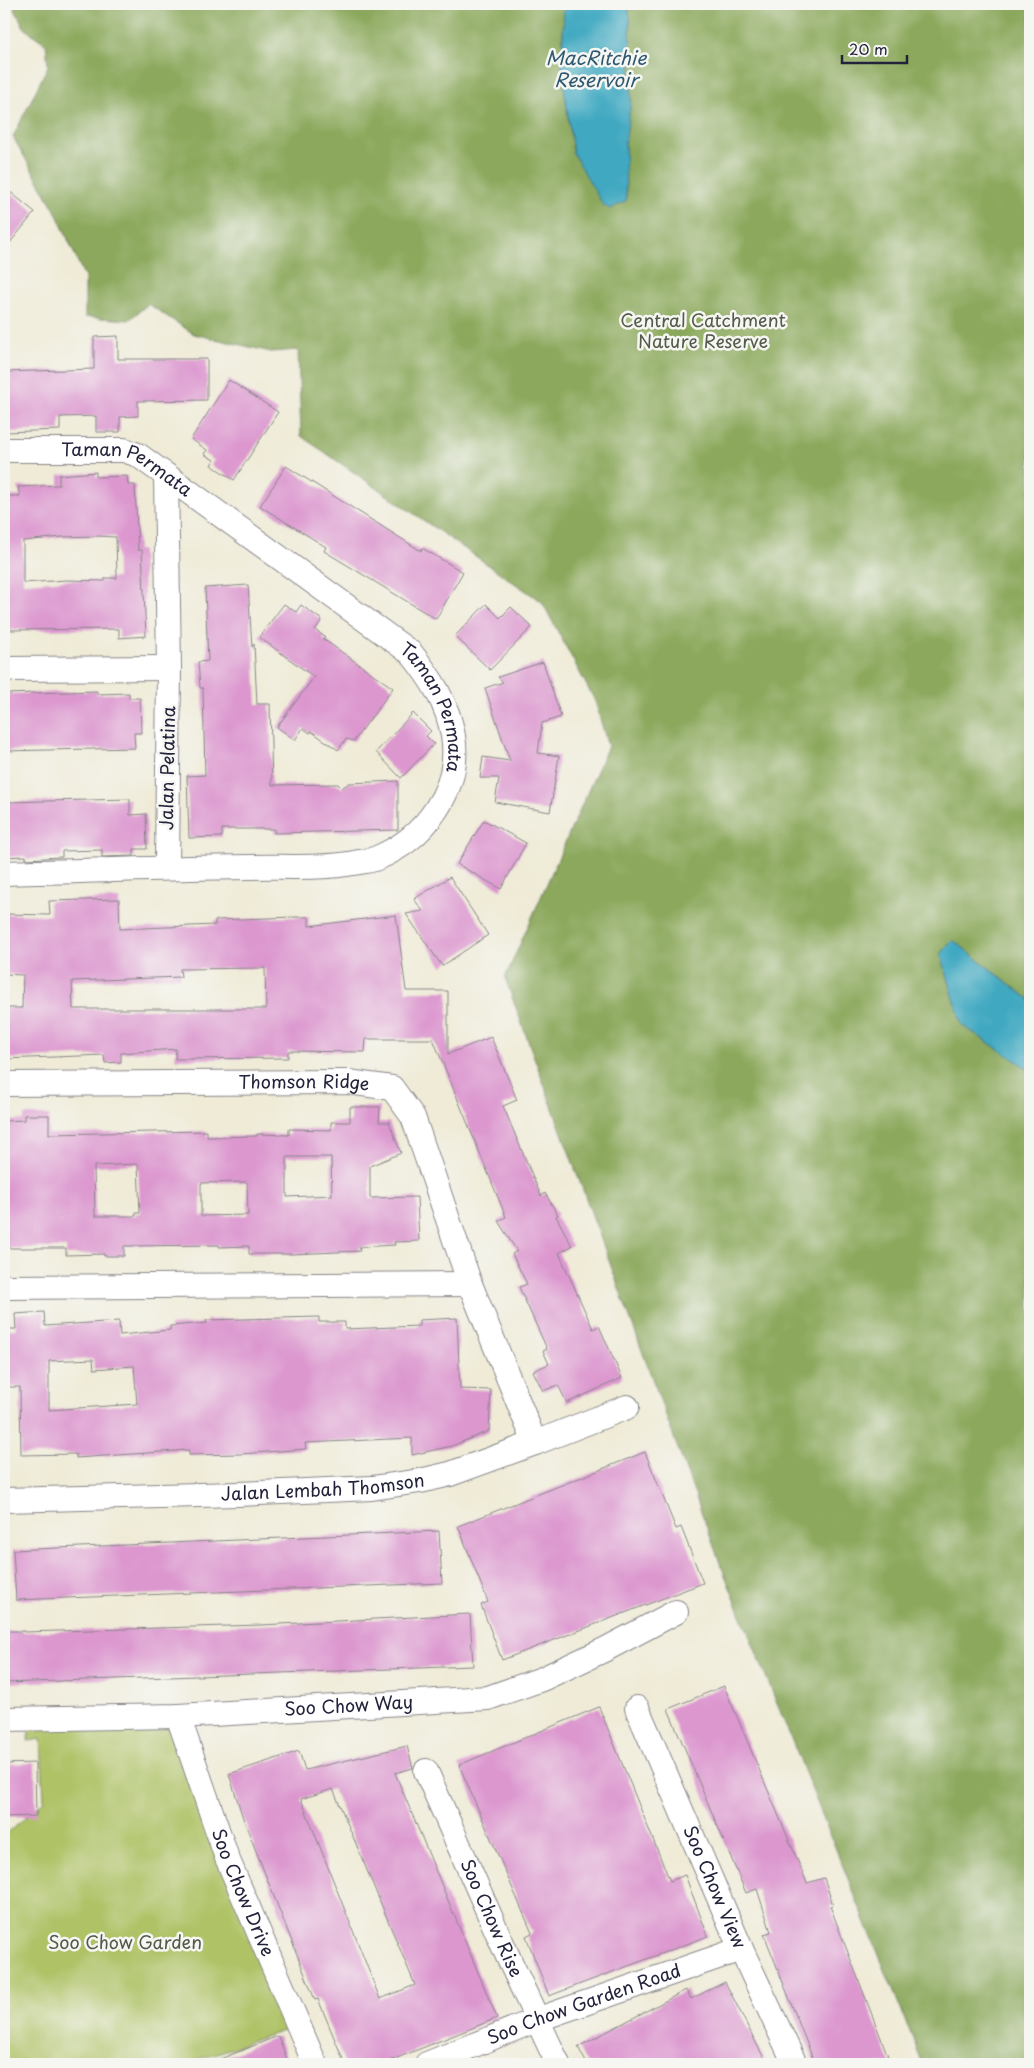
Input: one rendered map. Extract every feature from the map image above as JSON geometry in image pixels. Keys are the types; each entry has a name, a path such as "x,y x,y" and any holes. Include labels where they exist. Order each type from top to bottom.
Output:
{"street":[{"name":"Taman Permata","path":"4,450 124,450 138,455 411,653 424,669 441,698 452,730 454,751 452,772 446,792 434,814 417,832 398,847 376,858 313,868 263,866 4,873"},
{"name":"Jalan Pelatina","path":"166,474 169,668 167,868"},
{"path":"4,669 169,668"},
{"name":"Thomson Ridge","path":"4,1084 348,1082 392,1088 413,1118 470,1284 535,1443"},
{"path":"4,1287 470,1284"},
{"name":"Jalan Lembah Thomson","path":"4,1500 238,1494 372,1488 420,1481 450,1474 627,1407"},
{"name":"Soo Chow Way","path":"4,1719 178,1716 488,1698 542,1680 676,1612"},
{"name":"Soo Chow View","path":"637,1708 741,1950 795,2064"},
{"name":"Soo Chow Drive","path":"178,1716 227,1858 315,2064"},
{"name":"Soo Chow Rise","path":"426,1771 536,2020 558,2064"},
{"name":"Soo Chow Garden Road","path":"428,2064 536,2020 741,1950"}],"green space":[{"name":"Central Catchment Nature Reserve","path":"12,4 564,4 562,71 573,153 626,200 625,143 631,100 630,19 628,4 1030,4 1030,1000 953,940 941,954 962,1025 1030,1070 1030,2064 923,2064 720,1563 505,978 608,746 595,701 542,602 301,436 298,350 271,352 194,334 148,304 129,320 85,317 85,278 55,210 13,137 48,66 46,44 25,29"},
{"name":"Soo Chow Garden","path":"176,1715 295,2027 184,2064 7,2064 4,2061 4,1836 44,1801 41,1739 28,1741 32,1719"}],"water":[{"name":"MacRitchie Reservoir","path":"564,4 628,4 630,19 631,100 625,143 626,201 610,209 603,205 573,153 562,71"},
{"path":"953,940 1030,1000 1030,1070 962,1025 941,954"}],"building":[{"path":"4,187 35,212 4,250"},
{"path":"118,336 118,359 207,359 207,400 138,401 138,416 120,417 120,432 96,432 96,416 60,417 60,430 4,432 4,372 94,369 94,337"},
{"path":"229,380 278,412 234,480 211,465 214,460 204,454 207,450 191,439"},
{"path":"286,466 421,551 422,548 463,572 436,619 324,551 326,547 260,506"},
{"path":"96,472 96,477 127,476 128,485 135,485 138,550 142,550 146,636 119,638 119,629 4,630 4,496 20,496 18,487 59,485 59,475","holes":["62,537 116,537 117,578 105,578 105,581 67,580 23,583 23,541"]},
{"path":"248,585 252,647 254,644 257,704 270,704 272,785 338,784 342,788 349,783 398,781 398,830 274,833 274,829 222,829 222,837 189,838 187,776 205,775 203,688 200,688 198,662 208,661 205,588"},
{"path":"284,604 296,612 301,605 322,620 315,630 325,637 323,639 393,688 354,741 346,739 338,750 311,731 310,733 303,728 295,740 277,727 314,677 259,637"},
{"path":"486,604 500,618 511,607 532,627 490,670 455,636"},
{"path":"543,662 561,717 542,723 538,753 559,756 550,812 495,802 499,778 480,778 483,757 510,761 485,688 503,682 498,677"},
{"path":"97,691 97,694 129,693 129,698 140,698 141,733 134,733 135,748 4,751 4,694"},
{"path":"413,713 431,731 426,736 434,744 401,778 376,752"},
{"path":"130,799 130,815 146,814 147,849 134,849 134,856 102,857 102,850 62,851 62,857 26,859 26,856 4,857 4,802"},
{"path":"484,820 526,843 501,889 457,864"},
{"path":"450,877 488,935 442,966 406,914 423,911 414,899"},
{"path":"119,899 120,929 215,925 215,920 294,917 309,917 309,926 396,915 406,991 448,991 448,1054 491,1037 517,1100 503,1106 541,1196 545,1193 558,1215 556,1216 572,1246 559,1253 593,1329 599,1326 622,1378 567,1403 558,1385 543,1391 533,1371 549,1364 543,1351 547,1349 519,1287 527,1284 512,1254 517,1251 498,1221 506,1217 433,1039 366,1039 365,1052 288,1051 288,1058 175,1059 176,1049 121,1053 121,1062 105,1063 104,1055 4,1059 4,1008 22,1008 23,975 4,974 4,914 50,915 49,901","holes":["265,968 266,1009 73,1009 72,981 181,977 180,969"]},
{"path":"350,1107 380,1107 379,1122 389,1122 401,1153 370,1166 370,1198 417,1197 419,1241 394,1242 395,1245 359,1247 360,1251 291,1254 249,1254 249,1246 219,1247 219,1245 124,1246 124,1256 104,1256 104,1254 66,1255 66,1248 4,1248 4,1121 24,1120 24,1115 49,1115 49,1134 207,1131 207,1137 257,1136 257,1134 289,1135 289,1129 331,1130 331,1122 350,1122","holes":["287,1157 331,1157 332,1195 287,1197","138,1164 140,1213 136,1213 136,1216 95,1216 94,1166","247,1182 248,1215 201,1216 201,1183"]},
{"path":"44,1312 45,1326 119,1321 120,1335 170,1330 170,1326 207,1323 206,1320 319,1317 319,1322 345,1322 345,1329 419,1326 419,1320 457,1318 460,1389 491,1390 489,1431 452,1446 412,1455 412,1438 305,1443 306,1449 241,1454 189,1455 189,1450 76,1458 76,1454 21,1455 20,1387 4,1387 4,1329 16,1329 15,1314","holes":["93,1359 94,1369 134,1366 137,1404 49,1410 49,1361"]},
{"path":"645,1452 676,1529 681,1527 703,1583 502,1660 481,1605 488,1602 458,1526"},
{"path":"439,1531 442,1583 16,1600 13,1550"},
{"path":"470,1614 473,1666 4,1683 4,1631 261,1625"},
{"path":"724,1686 807,1883 824,1878 833,1905 830,1906 891,2064 815,2064 764,1934 771,1932 757,1889 746,1893 668,1709"},
{"path":"599,1707 670,1881 685,1875 708,1936 549,1996 526,1936 532,1933 459,1765"},
{"path":"407,1746 413,1768 395,1773 497,2018 382,2064 345,2064 318,1999 315,2000 243,1818 229,1774 299,1751 305,1770","holes":["333,1789 415,1985 380,1999 301,1799"]},
{"path":"35,1763 36,1816 4,1817 4,1764"},
{"path":"725,1982 767,2064 587,2064 578,2047 686,1990 691,1999"},
{"path":"278,2036 289,2064 210,2064 210,2063"}]}
